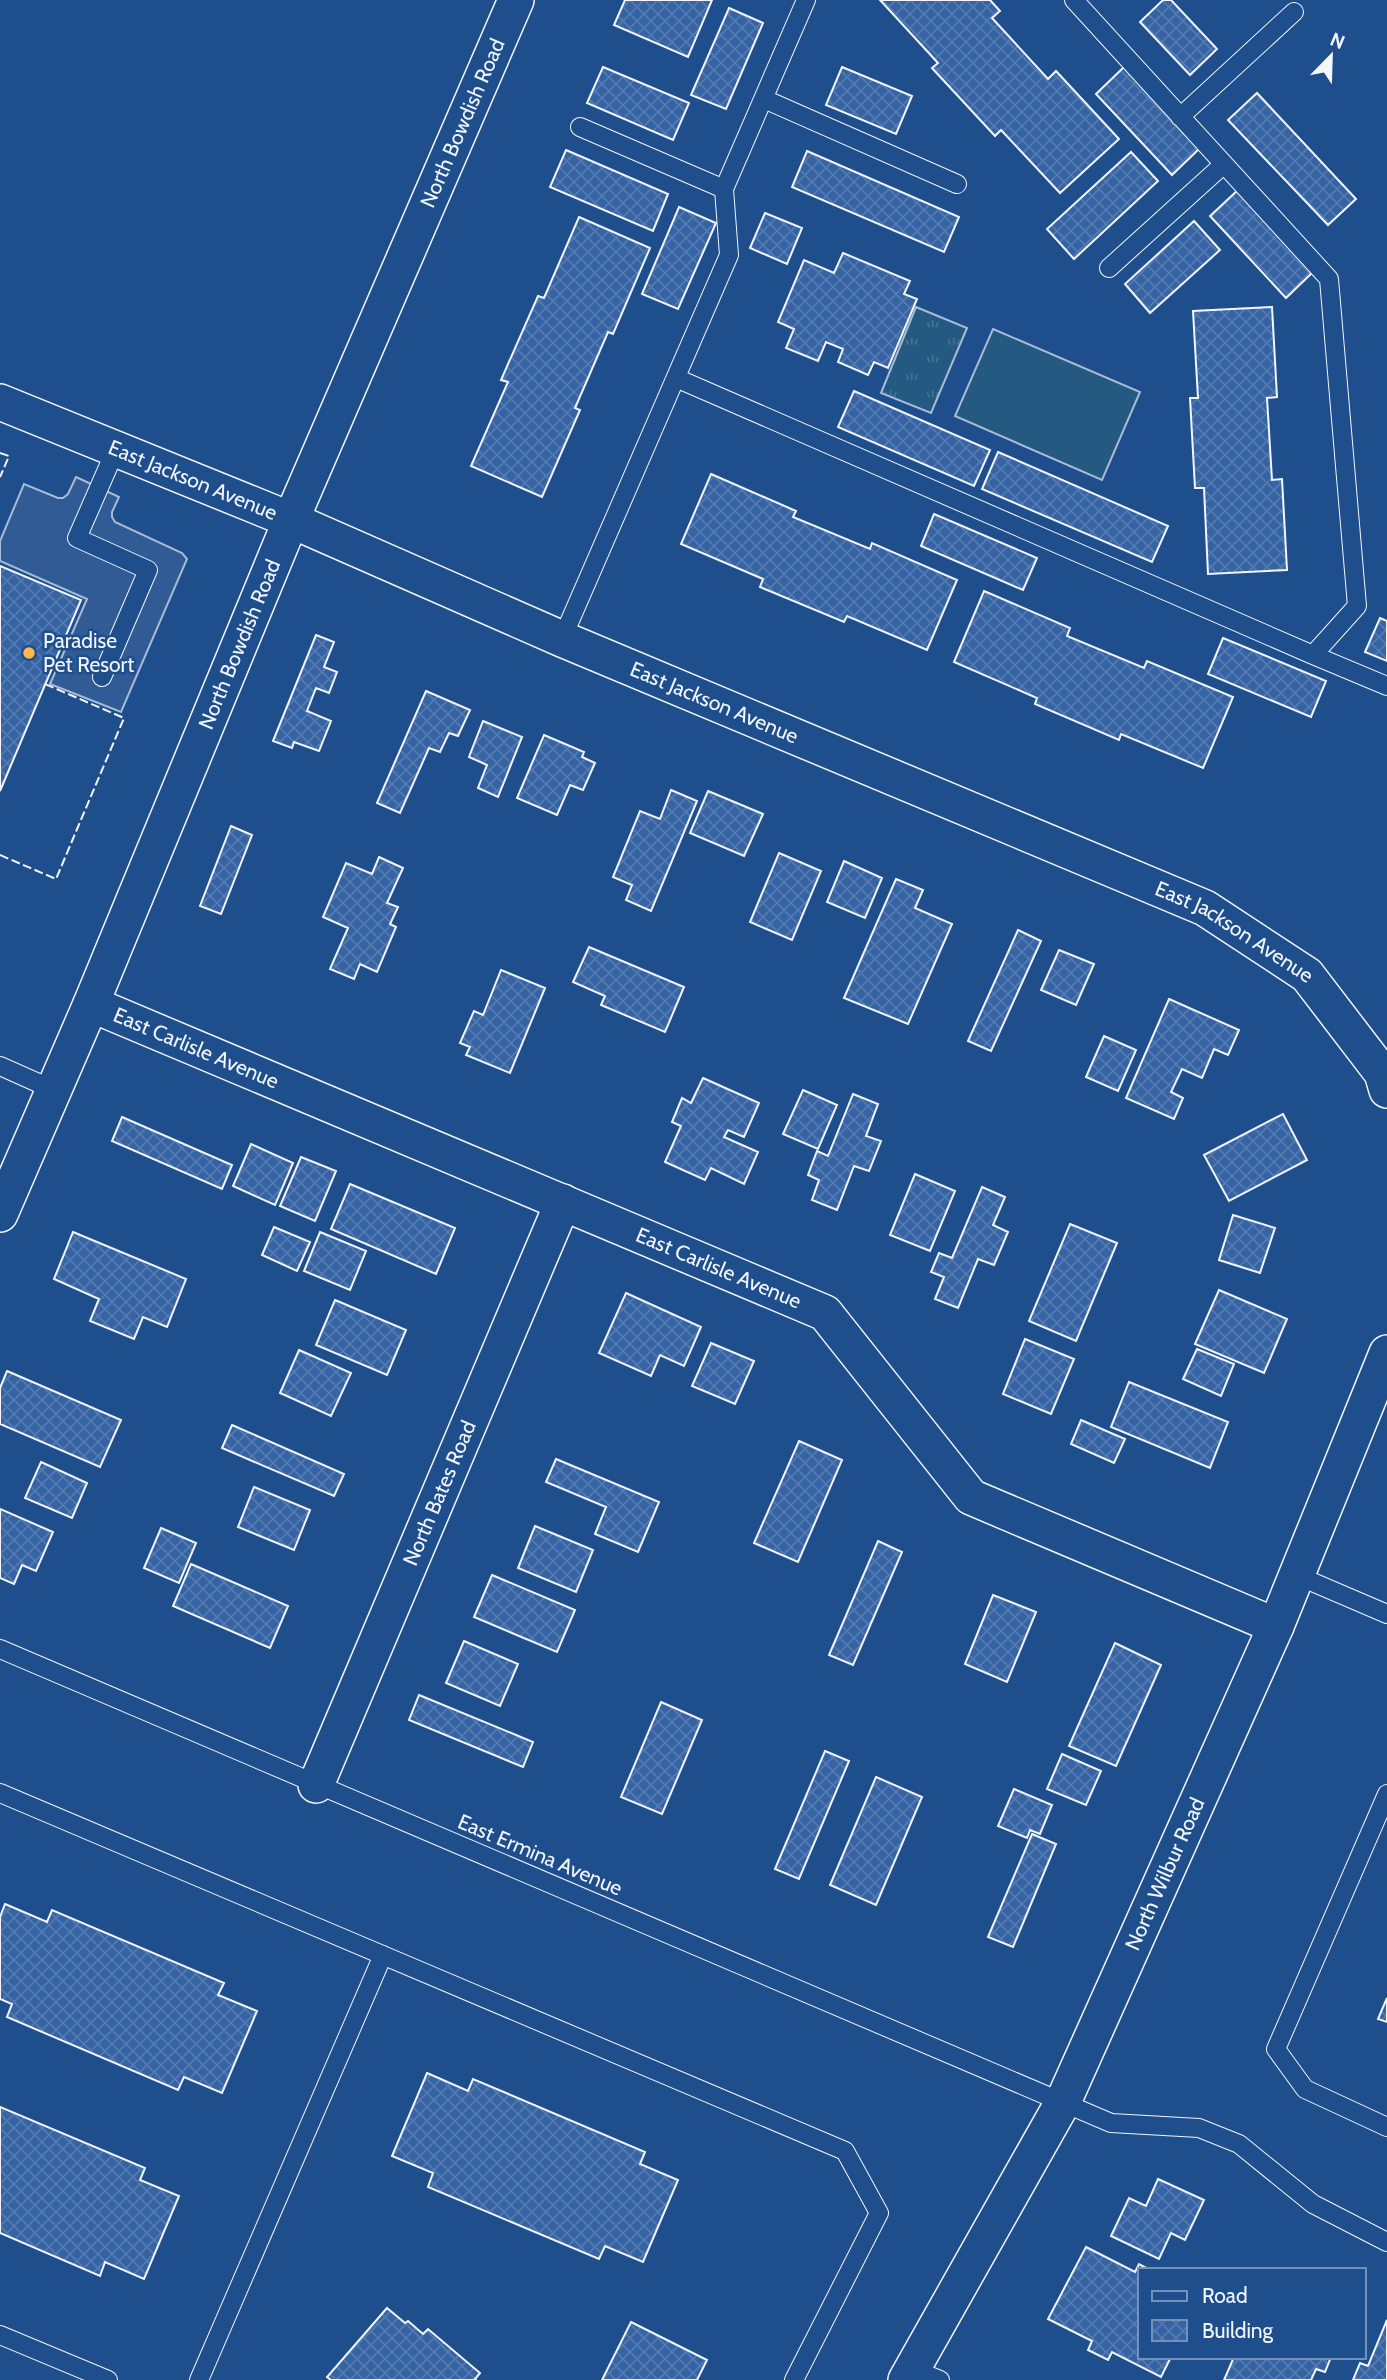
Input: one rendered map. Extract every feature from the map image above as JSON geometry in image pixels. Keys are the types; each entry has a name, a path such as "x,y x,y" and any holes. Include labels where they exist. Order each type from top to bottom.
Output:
{"street":[{"name":"North Bowdish Road","path":"0,1214 91,1004 291,520 516,0"},
{"name":"East Jackson Avenue","path":"0,402 291,520 562,639 1205,908 1307,975 1385,1081"},
{"name":"East Carlisle Avenue","path":"91,1004 825,1313 971,1497 1276,1626"},
{"name":"North Bates Road","path":"316,1785 562,1202"},
{"name":"North Wilbur Road","path":"920,2376 1063,2102 1276,1626 1387,1353"}],"lane":[{"path":"562,639 729,255 724,189 806,0"},
{"path":"1073,0 1329,279 1357,606 1313,655"},
{"path":"1180,117 1294,12"},
{"path":"764,99 957,184"},
{"path":"580,127 724,189"},
{"path":"1109,268 1224,164"},
{"path":"676,378 1387,686"},
{"path":"102,677 148,570 77,538 116,449"},
{"path":"0,1066 54,1090"},
{"path":"1296,1575 1387,1614"},
{"name":"East Ermina Avenue","path":"0,1649 1111,2123 1199,2128 1239,2144 1314,2204 1387,2242"},
{"path":"0,1793 845,2151 878,2213 794,2380"},
{"path":"1387,1794 1276,2049 1305,2089 1387,2127"},
{"path":"199,2380 383,1955"},
{"path":"0,2335 108,2380"}],"green space":[{"path":"916,307 967,328 931,413 881,393"},
{"path":"993,329 1140,392 1102,480 955,416"}],"shaded area":[{"path":"76,477 119,497 112,512 115,522 182,553 187,559 121,712 50,684 87,599 0,561 0,541 24,484 63,498 68,494"}],"building":[{"path":"625,0 712,0 688,57 614,25"},
{"path":"880,0 990,0 1000,11 992,18 1048,79 1056,71 1119,139 1060,193 1001,130 995,136 932,68 938,63"},
{"path":"1163,0 1171,0 1217,49 1190,75 1140,22"},
{"path":"729,8 763,23 726,109 691,95"},
{"path":"603,67 689,103 673,140 587,103"},
{"path":"842,67 912,96 896,134 826,105"},
{"path":"1124,67 1200,148 1172,175 1096,94"},
{"path":"1257,93 1356,199 1328,225 1228,120"},
{"path":"566,150 668,194 653,231 550,187"},
{"path":"807,151 959,217 944,252 792,187"},
{"path":"1131,152 1158,181 1074,259 1047,229"},
{"path":"1238,190 1314,271 1286,298 1210,216"},
{"path":"679,207 716,223 678,309 642,294"},
{"path":"765,213 802,228 787,264 750,248"},
{"path":"579,217 650,248 613,334 608,332 575,408 580,410 542,497 471,466 508,382 501,380 538,296 544,298"},
{"path":"1194,221 1220,250 1150,313 1125,284"},
{"path":"843,253 910,281 904,294 917,299 888,368 874,362 868,375 838,362 843,349 826,342 818,361 786,348 794,329 778,322 804,260 834,273"},
{"path":"1272,307 1277,397 1267,398 1272,480 1282,479 1287,570 1208,574 1204,488 1195,488 1190,398 1198,398 1193,311"},
{"path":"854,391 990,450 974,486 838,427"},
{"path":"998,452 1168,526 1152,562 982,489"},
{"path":"711,474 796,511 793,517 870,549 872,543 957,580 927,650 847,616 844,622 760,587 763,579 681,544"},
{"path":"934,514 1037,558 1023,590 921,546"},
{"name":"Paradise Pet Resort","path":"0,566 81,600 0,791"},
{"path":"984,591 1070,628 1067,636 1144,668 1147,661 1233,697 1203,768 1121,734 1119,740 1035,704 1037,698 954,662"},
{"path":"1380,618 1387,621 1387,661 1365,652"},
{"path":"316,635 334,642 324,667 337,672 329,693 316,688 307,711 331,721 319,751 294,742 292,748 273,741"},
{"path":"1223,638 1326,681 1311,717 1208,674"},
{"path":"426,691 470,710 458,736 449,733 440,752 429,748 400,813 377,803"},
{"path":"483,721 522,737 498,797 478,788 487,765 469,757"},
{"path":"544,735 584,752 582,757 595,763 583,790 570,785 557,815 517,798"},
{"path":"671,790 697,801 651,911 626,900 632,885 613,877 640,811 660,819"},
{"path":"708,791 763,814 744,856 690,833"},
{"path":"231,826 252,835 221,914 200,906"},
{"path":"779,853 821,871 792,940 750,922"},
{"path":"379,857 403,868 387,903 398,907 390,924 396,927 377,972 360,964 354,979 330,969 348,928 323,917 346,863 372,874"},
{"path":"844,861 882,878 865,918 827,902"},
{"path":"896,879 923,890 915,908 952,924 908,1024 844,998"},
{"path":"1018,930 1041,941 991,1051 968,1041"},
{"path":"589,947 684,987 665,1032 601,1005 605,996 573,982"},
{"path":"1059,950 1094,964 1076,1005 1041,990"},
{"path":"501,970 545,988 510,1073 466,1055 470,1047 460,1043 474,1011 483,1015"},
{"path":"1169,999 1239,1030 1228,1055 1214,1049 1202,1078 1182,1069 1171,1092 1183,1098 1174,1119 1126,1098"},
{"path":"1104,1036 1136,1050 1118,1091 1086,1077"},
{"path":"703,1078 759,1103 744,1137 728,1130 724,1137 758,1152 744,1184 711,1168 705,1180 665,1162 681,1126 672,1122 682,1098 691,1103"},
{"path":"803,1090 837,1105 818,1149 783,1134"},
{"path":"853,1094 878,1104 866,1136 881,1141 869,1171 854,1166 837,1210 812,1200 819,1180 808,1175 817,1151 828,1156"},
{"path":"1283,1114 1307,1160 1229,1201 1204,1155"},
{"path":"122,1117 232,1165 222,1189 112,1141"},
{"path":"251,1144 293,1163 275,1205 233,1186"},
{"path":"301,1157 336,1171 315,1221 280,1206"},
{"path":"915,1174 955,1191 930,1251 890,1235"},
{"path":"350,1184 455,1228 436,1274 331,1229"},
{"path":"982,1187 1005,1197 993,1225 1008,1232 994,1265 978,1259 958,1308 935,1299 944,1277 931,1272 939,1253 952,1258"},
{"path":"1233,1215 1275,1228 1260,1273 1219,1260"},
{"path":"1070,1224 1117,1243 1076,1341 1029,1321"},
{"path":"274,1227 310,1242 297,1271 262,1255"},
{"path":"73,1232 186,1279 167,1327 143,1317 134,1339 90,1321 99,1299 54,1279"},
{"path":"320,1232 366,1251 350,1290 304,1271"},
{"path":"1219,1290 1287,1319 1264,1373 1195,1344"},
{"path":"626,1293 701,1327 684,1366 660,1355 651,1376 599,1353"},
{"path":"335,1300 406,1330 387,1375 316,1345"},
{"path":"1025,1339 1074,1359 1051,1414 1003,1394"},
{"path":"711,1343 754,1361 735,1404 692,1386"},
{"path":"1197,1349 1234,1364 1221,1396 1183,1379"},
{"path":"299,1350 351,1373 331,1416 280,1393"},
{"path":"7,1371 121,1420 100,1467 0,1424 0,1388"},
{"path":"1129,1382 1228,1422 1210,1468 1111,1427"},
{"path":"1081,1420 1125,1439 1114,1463 1071,1444"},
{"path":"232,1425 344,1474 334,1496 222,1448"},
{"path":"799,1441 842,1460 798,1562 754,1543"},
{"path":"556,1459 659,1502 638,1552 595,1534 606,1507 546,1482"},
{"path":"41,1462 87,1483 72,1518 25,1498"},
{"path":"254,1487 310,1510 294,1550 238,1527"},
{"path":"0,1509 53,1532 36,1571 22,1565 14,1584 0,1578"},
{"path":"535,1526 593,1550 576,1592 518,1568"},
{"path":"161,1528 196,1543 179,1583 144,1568"},
{"path":"878,1541 902,1552 853,1665 829,1655"},
{"path":"191,1564 288,1606 270,1648 173,1606"},
{"path":"492,1575 575,1610 557,1652 474,1617"},
{"path":"993,1595 1036,1612 1007,1682 965,1664"},
{"path":"464,1641 518,1664 500,1706 446,1683"},
{"path":"1115,1643 1161,1665 1116,1766 1069,1746"},
{"path":"419,1695 533,1742 523,1767 409,1720"},
{"path":"661,1702 702,1720 662,1814 621,1797"},
{"path":"825,1751 849,1761 799,1879 775,1869"},
{"path":"1062,1754 1101,1771 1086,1805 1047,1789"},
{"path":"876,1777 922,1797 876,1905 830,1885"},
{"path":"1014,1789 1052,1805 1040,1834 1030,1830 1027,1838 998,1826"},
{"path":"1032,1834 1056,1844 1013,1947 988,1937"},
{"path":"5,1904 47,1922 52,1910 224,1983 218,1995 257,2011 222,2093 184,2077 178,2090 7,2017 12,2004 0,1999 0,1917"},
{"path":"1387,1998 1387,2022 1378,2019"},
{"path":"427,2073 468,2091 473,2079 645,2152 640,2164 678,2180 643,2262 605,2246 599,2259 428,2187 433,2173 392,2156"},
{"path":"0,2107 145,2168 140,2180 179,2196 144,2279 105,2262 100,2276 0,2233"},
{"path":"1158,2179 1204,2200 1185,2240 1171,2233 1159,2259 1111,2236 1129,2198 1146,2206"},
{"path":"1086,2247 1135,2272 1139,2264 1146,2268 1138,2268 1138,2359 1170,2359 1161,2377 1112,2352 1108,2360 1088,2350 1092,2341 1048,2319"},
{"path":"387,2308 423,2334 428,2329 480,2373 476,2380 331,2380 327,2377"},
{"path":"1387,2320 1387,2380 1353,2380 1360,2363 1368,2366"},
{"path":"631,2322 707,2360 697,2380 602,2380"},
{"path":"1233,2359 1330,2359 1325,2372 1316,2369 1311,2380 1224,2380"}],"fence":[{"path":"0,453 9,456 0,477"},
{"path":"0,855 56,879 124,718 45,684"}],"place":[{"name":"Paradise Pet Resort","path":"29,653"}]}
